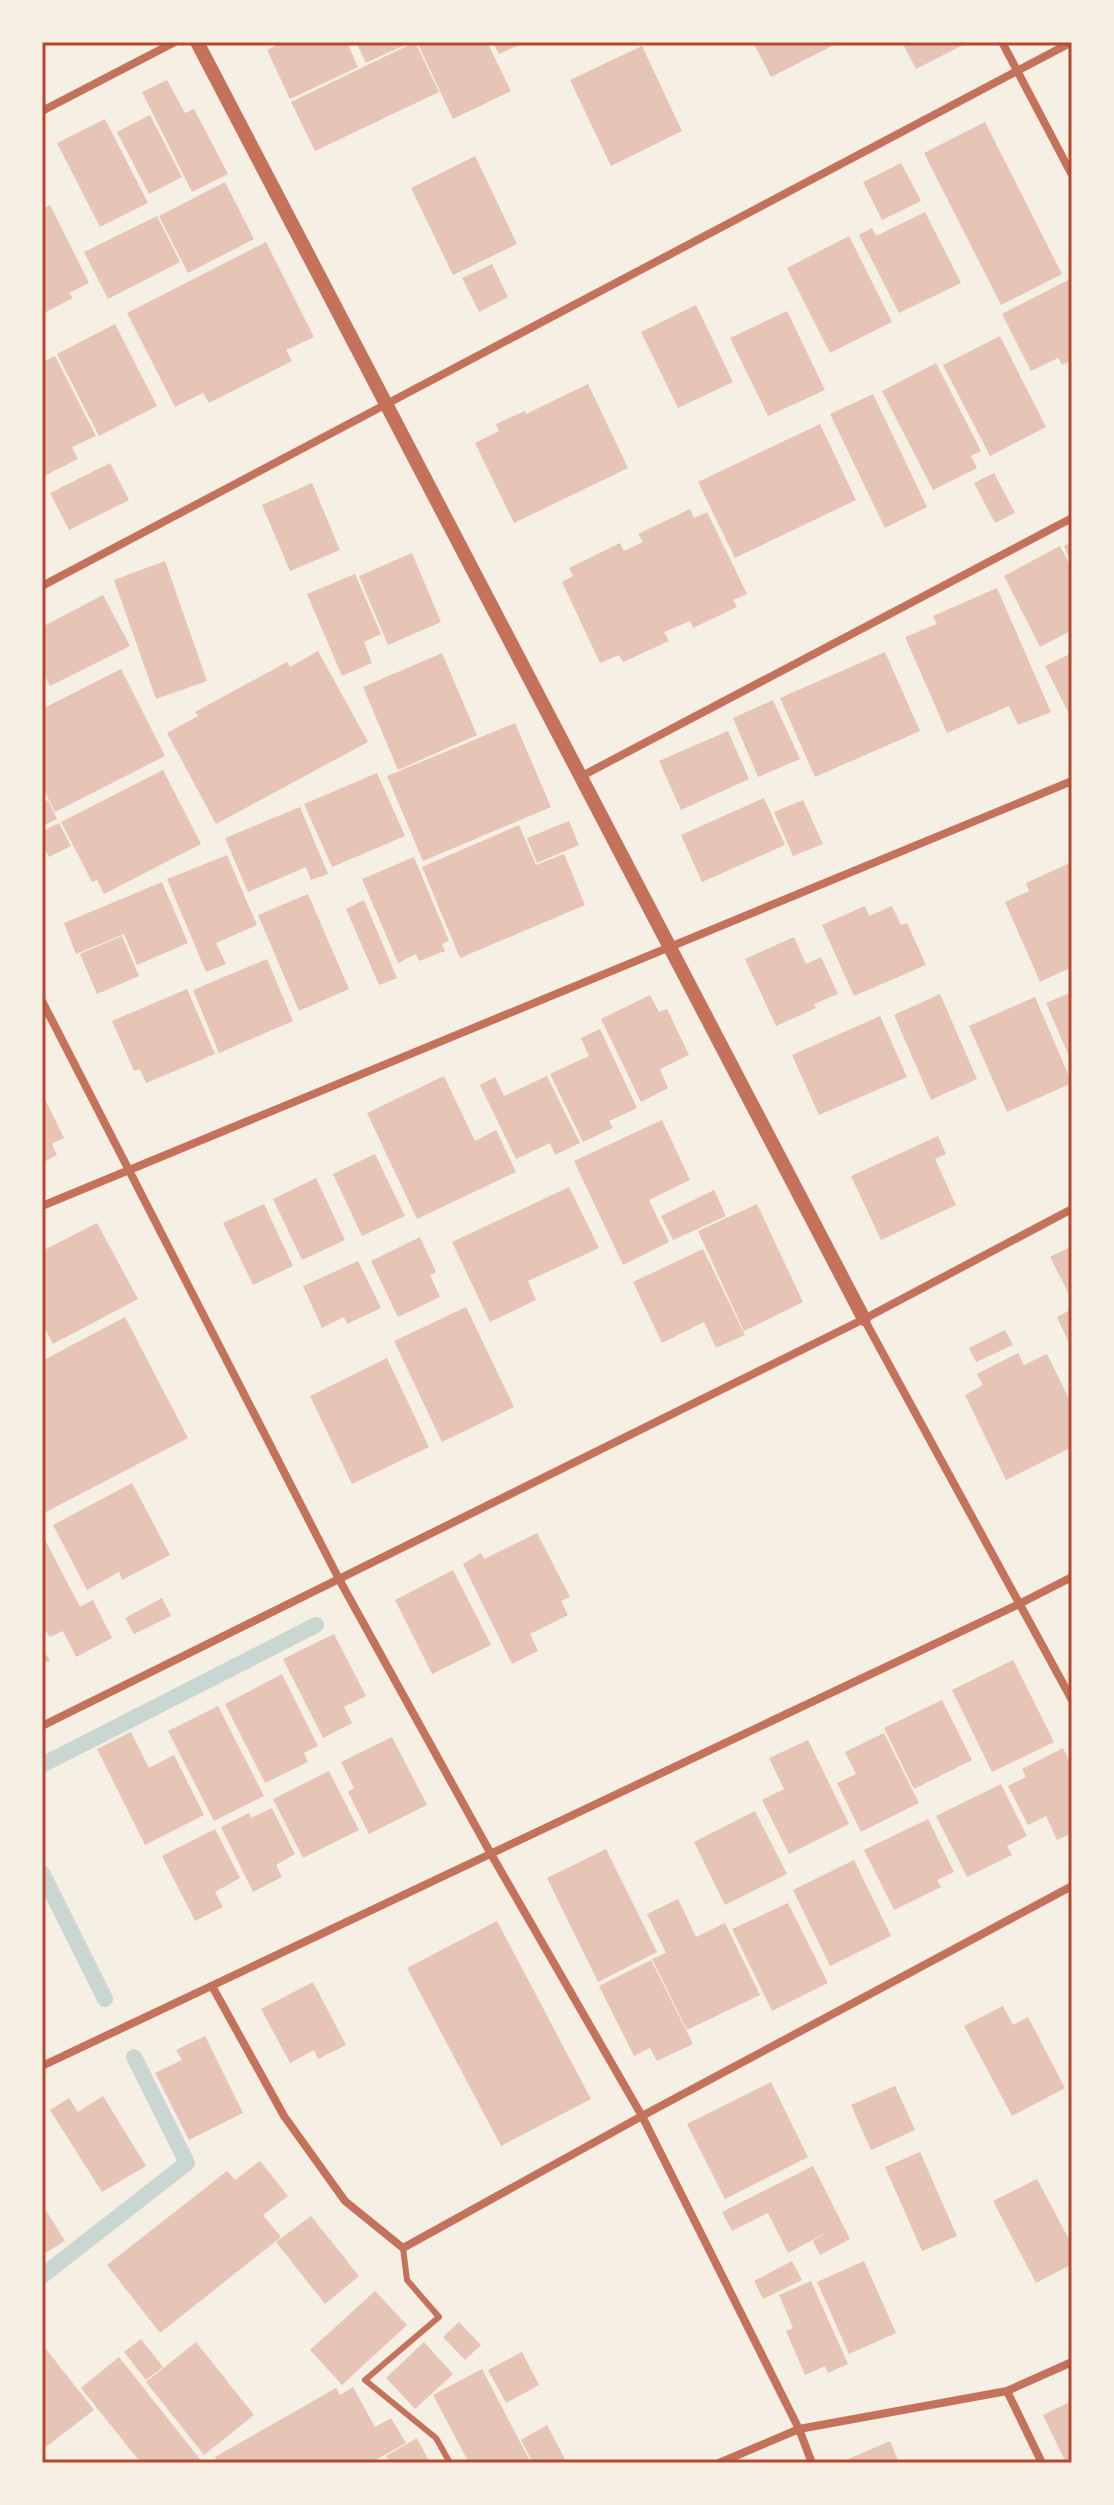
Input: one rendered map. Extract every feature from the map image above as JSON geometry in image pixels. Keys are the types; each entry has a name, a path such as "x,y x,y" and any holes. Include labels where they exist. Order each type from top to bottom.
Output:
{"street":[{"path":"42,111 175,42"},
{"path":"197,42 864,1319 1072,1700"},
{"path":"1002,42 1072,175"},
{"path":"42,586 1072,42"},
{"path":"580,777 1072,518"},
{"path":"42,1206 1072,781"},
{"path":"42,1001 340,1581 491,1854 642,2116 799,2429 812,2463"},
{"path":"42,1726 864,1319 1072,1209"},
{"path":"42,2066 1072,1577"},
{"path":"212,1986 284,2116 345,2201 403,2248 1072,1886"},
{"path":"719,2463 799,2429 1007,2391 1072,2362"},
{"path":"1007,2391 1042,2463"}],"lane":[{"path":"403,2248 407,2280 439,2317 365,2380 436,2438 450,2463"}],"building":[{"path":"283,42 347,42 358,67 290,99 267,50"},
{"path":"356,42 411,42 366,63"},
{"path":"415,42 439,92 315,151 291,102"},
{"path":"417,42 487,42 511,91 453,119"},
{"path":"493,42 526,42 499,54"},
{"path":"753,42 840,42 771,77"},
{"path":"902,42 969,42 916,69"},
{"path":"642,46 682,131 611,166 570,80"},
{"path":"167,80 185,113 194,109 228,174 192,192 142,92"},
{"path":"150,115 182,177 149,194 117,132"},
{"path":"105,119 148,203 100,227 57,143"},
{"path":"985,122 1062,274 1001,305 924,153"},
{"path":"475,156 517,244 453,275 411,188"},
{"path":"901,163 921,201 882,220 863,182"},
{"path":"225,182 254,239 188,273 159,216"},
{"path":"50,205 89,283 69,293 73,298 42,314 42,209"},
{"path":"925,212 961,283 899,313 859,235 872,228 876,236"},
{"path":"157,216 180,262 108,299 84,252"},
{"path":"849,236 892,322 830,353 787,268"},
{"path":"266,242 314,337 286,350 292,361 209,403 203,393 175,407 127,313"},
{"path":"492,264 508,297 479,312 462,278"},
{"path":"1072,278 1072,360 1062,365 1058,358 1031,371 1002,314"},
{"path":"696,305 733,382 678,408 641,332"},
{"path":"787,311 825,390 768,416 730,338"},
{"path":"115,324 157,406 99,436 57,354"},
{"path":"1000,336 1046,427 990,456 943,365"},
{"path":"55,356 96,436 72,447 78,459 42,477 42,362"},
{"path":"936,363 981,451 971,456 977,468 933,490 882,391"},
{"path":"588,384 628,468 514,523 475,443 499,431 496,424 525,411 526,414"},
{"path":"873,394 927,507 885,528 830,414"},
{"path":"820,424 856,500 735,558 698,482"},
{"path":"110,463 129,500 69,530 50,493"},
{"path":"994,473 1015,513 995,523 974,483"},
{"path":"312,483 340,550 290,571 262,505"},
{"path":"690,509 694,518 707,512 747,594 733,600 737,607 693,628 690,621 664,632 669,641 623,662 619,655 600,663 562,582 573,576 569,568 620,543 624,551 643,542 638,534"},
{"path":"1072,542 1072,563 1064,546"},
{"path":"1060,546 1072,569 1072,630 1040,647 1004,576"},
{"path":"412,553 441,622 388,645 359,576"},
{"path":"165,561 207,681 156,699 114,580"},
{"path":"355,574 381,634 364,642 372,663 342,676 307,594"},
{"path":"997,588 1051,712 1018,725 1009,706 947,733 905,637 937,624 933,616"},
{"path":"103,595 130,646 50,686 42,671 42,627"},
{"path":"318,651 368,742 216,824 167,733 198,716 195,712 287,662 290,667"},
{"path":"885,652 920,731 815,777 780,698"},
{"path":"442,653 477,735 398,770 363,687"},
{"path":"1072,653 1072,720 1045,666"},
{"path":"121,669 165,756 55,812 42,786 42,709"},
{"path":"773,700 800,759 758,777 733,718"},
{"path":"515,723 551,807 423,861 387,776"},
{"path":"728,731 749,779 681,810 659,761"},
{"path":"163,770 201,844 104,894 97,880 92,882 61,822"},
{"path":"377,773 405,836 332,867 304,804"},
{"path":"764,798 785,845 702,882 681,835"},
{"path":"48,800 57,819 42,826 42,803"},
{"path":"803,800 823,844 793,856 774,812"},
{"path":"300,807 328,874 311,880 306,867 248,892 225,838"},
{"path":"569,821 579,845 537,863 527,838"},
{"path":"59,823 71,846 49,857 42,845 42,831"},
{"path":"519,825 536,865 564,854 585,905 460,958 422,867"},
{"path":"227,855 257,925 216,943 226,964 206,972 167,879"},
{"path":"414,857 449,941 442,944 445,951 419,961 416,954 398,963 362,879"},
{"path":"1072,862 1072,967 1040,982 1005,902 1029,891 1026,883"},
{"path":"162,882 188,943 137,965 124,934 76,954 64,923"},
{"path":"308,894 349,989 299,1011 258,915"},
{"path":"364,900 397,978 379,985 346,909"},
{"path":"865,906 869,916 892,906 901,925 907,923 926,965 854,996 822,925"},
{"path":"122,936 139,976 97,994 80,954"},
{"path":"794,937 806,964 821,957 838,994 776,1026 745,959"},
{"path":"267,959 293,1021 219,1053 193,990"},
{"path":"187,989 215,1054 146,1083 140,1069 134,1071 112,1021"},
{"path":"1072,992 1072,1063 1046,1003"},
{"path":"940,994 977,1079 931,1100 894,1015"},
{"path":"650,995 659,1012 667,1009 689,1055 660,1069 668,1088 641,1102 601,1019"},
{"path":"1035,997 1072,1083 1007,1112 969,1026"},
{"path":"880,1016 907,1077 819,1115 792,1055"},
{"path":"600,1029 637,1108 609,1121 613,1128 583,1142 550,1074 589,1056 581,1038"},
{"path":"444,1076 475,1141 496,1130 516,1172 417,1219 367,1113"},
{"path":"547,1076 580,1143 555,1155 550,1143 516,1159 480,1085 495,1077 504,1096"},
{"path":"42,1093 64,1138 52,1144 57,1155 42,1163"},
{"path":"662,1120 690,1180 649,1200 669,1242 623,1265 574,1161"},
{"path":"938,1136 946,1154 935,1159 956,1205 881,1240 851,1176"},
{"path":"375,1154 405,1216 362,1236 333,1174"},
{"path":"316,1178 345,1240 302,1260 273,1199"},
{"path":"569,1187 599,1248 528,1281 536,1300 490,1322 452,1242"},
{"path":"714,1190 726,1216 673,1240 661,1216"},
{"path":"264,1204 293,1266 253,1285 223,1223"},
{"path":"757,1204 803,1302 744,1331 698,1231"},
{"path":"97,1223 138,1299 53,1344 42,1323 42,1251"},
{"path":"420,1237 436,1272 430,1275 440,1297 398,1317 371,1261"},
{"path":"1072,1246 1072,1300 1050,1257"},
{"path":"703,1249 745,1335 716,1348 704,1322 662,1343 633,1282"},
{"path":"358,1261 381,1308 347,1324 344,1317 322,1328 303,1286"},
{"path":"466,1307 514,1407 442,1442 394,1341"},
{"path":"1072,1309 1072,1349 1057,1317"},
{"path":"125,1317 188,1438 42,1514 42,1361"},
{"path":"1005,1330 1013,1345 976,1362 969,1348"},
{"path":"1018,1353 1024,1365 1047,1354 1072,1405 1072,1447 1006,1480 965,1395 983,1385 977,1374"},
{"path":"387,1358 429,1447 352,1484 310,1396"},
{"path":"132,1483 170,1555 122,1580 119,1572 87,1590 53,1525"},
{"path":"537,1533 570,1597 561,1601 568,1615 530,1634 538,1651 512,1664 463,1564 481,1553 484,1559"},
{"path":"42,1534 80,1607 93,1600 112,1638 76,1657 63,1631 50,1637 42,1626"},
{"path":"453,1570 491,1645 432,1674 395,1600"},
{"path":"162,1598 171,1616 134,1634 125,1618"},
{"path":"334,1634 366,1696 344,1707 352,1723 323,1738 283,1659"},
{"path":"42,1649 50,1660 42,1665"},
{"path":"1013,1660 1054,1742 992,1772 952,1690"},
{"path":"282,1674 318,1746 304,1753 308,1762 265,1783 225,1704"},
{"path":"942,1700 972,1760 914,1789 884,1728"},
{"path":"218,1706 264,1796 214,1821 168,1731"},
{"path":"131,1732 149,1768 174,1755 204,1815 145,1845 97,1749"},
{"path":"884,1733 919,1803 861,1832 837,1783 856,1774 845,1752"},
{"path":"392,1737 427,1805 369,1834 348,1792 354,1788 341,1762"},
{"path":"808,1740 849,1824 789,1854 762,1800 784,1789 769,1758"},
{"path":"1063,1748 1072,1766 1072,1833 1057,1840 1046,1816 1028,1825 1008,1786 1026,1777 1022,1769"},
{"path":"329,1771 359,1830 303,1858 273,1799"},
{"path":"1001,1784 1027,1836 1007,1846 1012,1855 967,1877 936,1816"},
{"path":"272,1808 295,1854 276,1865 282,1877 253,1892 221,1827 249,1813 251,1818"},
{"path":"755,1811 787,1874 725,1905 694,1842"},
{"path":"928,1819 954,1872 937,1880 941,1887 894,1910 864,1850"},
{"path":"215,1829 240,1878 215,1892 223,1907 195,1921 162,1856"},
{"path":"606,1849 657,1952 598,1982 547,1878"},
{"path":"854,1860 891,1936 830,1966 793,1890"},
{"path":"678,1899 696,1937 725,1923 760,1995 687,2030 652,1959 666,1953 647,1914"},
{"path":"788,1903 828,1983 772,2011 732,1929"},
{"path":"497,1921 591,2099 501,2146 407,1968"},
{"path":"651,1960 693,2044 657,2061 650,2048 634,2056 599,1986"},
{"path":"313,1982 346,2045 318,2059 314,2050 290,2063 261,2009"},
{"path":"1003,2006 1013,2025 1028,2017 1065,2088 1012,2116 964,2026"},
{"path":"205,2036 243,2113 189,2140 155,2073 182,2060 176,2050"},
{"path":"771,2082 808,2157 725,2199 687,2124"},
{"path":"895,2086 915,2130 871,2150 851,2105"},
{"path":"103,2096 146,2166 102,2192 50,2110 69,2098 78,2112"},
{"path":"920,2152 957,2236 922,2251 885,2167"},
{"path":"260,2161 288,2196 263,2215 281,2237 160,2333 107,2265 227,2171 235,2180"},
{"path":"813,2166 850,2239 820,2255 813,2241 826,2233 788,2253 768,2213 732,2231 722,2212"},
{"path":"1037,2179 1072,2245 1072,2264 1036,2283 993,2201"},
{"path":"42,2204 65,2241 42,2255"},
{"path":"311,2216 359,2276 325,2304 276,2242"},
{"path":"792,2261 802,2280 763,2299 754,2281"},
{"path":"864,2261 896,2333 849,2354 817,2282"},
{"path":"811,2281 848,2364 828,2373 825,2366 805,2375 786,2331 793,2328 779,2295"},
{"path":"375,2291 407,2325 342,2385 310,2350"},
{"path":"459,2322 481,2345 465,2360 443,2337"},
{"path":"141,2339 163,2367 146,2380 124,2352"},
{"path":"196,2342 254,2415 204,2455 146,2382"},
{"path":"424,2342 453,2374 415,2409 386,2378"},
{"path":"42,2344 94,2410 42,2450"},
{"path":"522,2352 539,2385 506,2403 488,2370"},
{"path":"119,2357 203,2463 141,2463 81,2388"},
{"path":"482,2369 531,2463 469,2463 433,2395"},
{"path":"353,2387 375,2427 391,2418 406,2443 370,2463 218,2463 215,2457 336,2388 340,2395"},
{"path":"1072,2401 1072,2463 1066,2463 1043,2415"},
{"path":"547,2425 567,2463 533,2463 521,2440"},
{"path":"417,2438 430,2463 391,2463 386,2456"},
{"path":"890,2441 899,2463 839,2463"}],"waterway":[{"path":"42,1765 316,1625"},
{"path":"42,1873 105,1999"},
{"path":"42,2276 187,2163 134,2057"}]}
